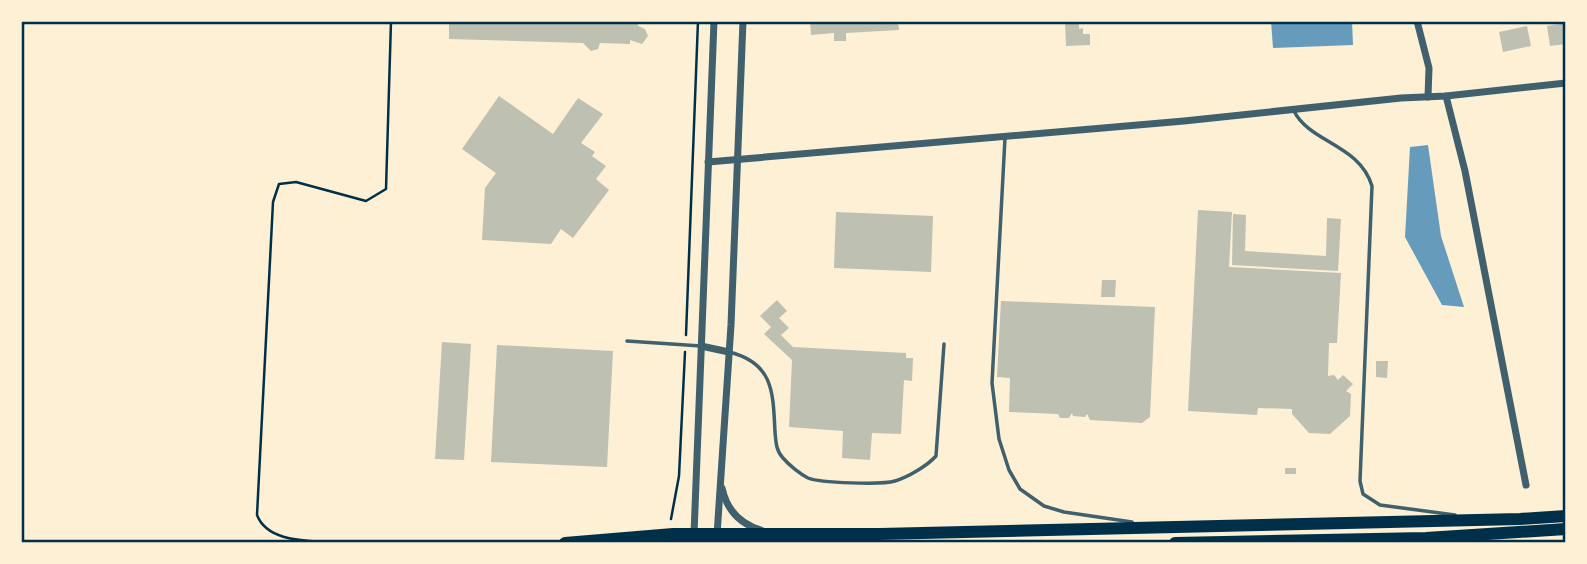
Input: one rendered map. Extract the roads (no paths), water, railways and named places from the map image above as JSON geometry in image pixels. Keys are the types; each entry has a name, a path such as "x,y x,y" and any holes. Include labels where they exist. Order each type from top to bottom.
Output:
{"main road":[{"path":"565,543 640,535 786,536 1495,520 1566,516"},
{"path":"1175,543 1426,538 1566,529"}],"street":[{"path":"694,534 714,21"},
{"path":"717,536 729,352 743,21"},
{"path":"1417,21 1429,68 1428,97"},
{"path":"708,162 1566,83"},
{"path":"1446,96 1465,171 1525,485"},
{"path":"701,346 729,352"},
{"path":"722,475 726,501 740,521 752,528 786,536"}],"lane":[{"path":"1293,109 1303,123 1360,163 1370,177 1372,186 1361,463 1363,494 1373,503 1386,507 1495,520"},
{"path":"1005,136 992,383 999,439 1014,481 1026,496 1034,501 1065,512 1165,528"},
{"path":"627,341 701,346"},
{"path":"729,352 752,360 760,366 773,397 776,447 783,458 806,477 817,480 887,482 901,479 936,456 944,344"}],"water":[{"path":"1271,21 1352,21 1353,45 1273,48"},
{"path":"1428,145 1441,236 1464,307 1442,305 1405,237 1410,147"}]}
